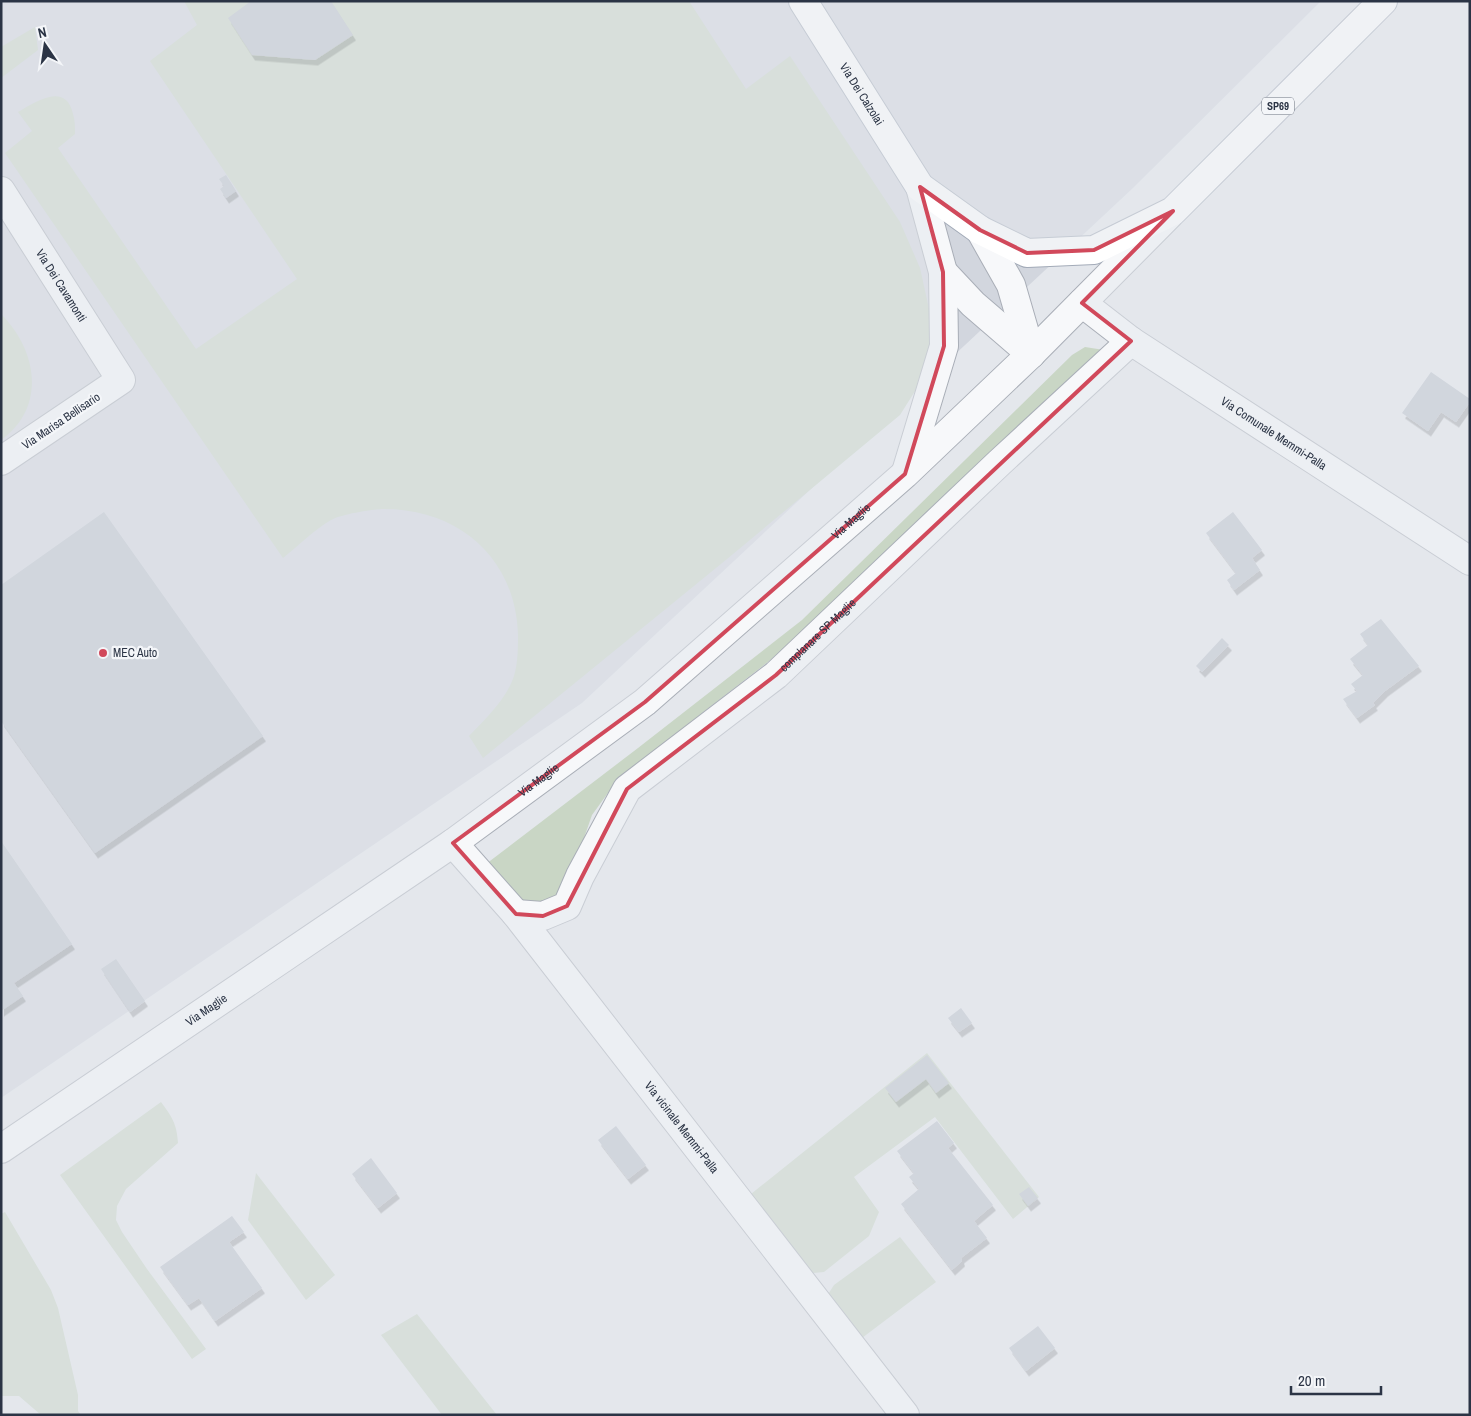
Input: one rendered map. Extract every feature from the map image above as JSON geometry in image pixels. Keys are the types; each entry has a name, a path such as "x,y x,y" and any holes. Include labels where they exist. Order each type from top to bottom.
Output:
{"main road":[{"name":"Via Dei Calzolai","path":"803,1 920,187"},
{"name":"SP69","path":"1173,211 1383,1"},
{"path":"920,187 980,230 1027,253 1094,250 1173,211"}],"street":[{"path":"905,474 944,346 943,272 920,187"},
{"name":"Via Dei Cavamonti","path":"1,191 121,380"},
{"name":"SP69","path":"1031,354 1173,211"},
{"path":"980,230 1011,285 1031,354"},
{"path":"943,272 973,304 1031,354"},
{"name":"Via Comunale Memmi-Palla","path":"1082,303 1131,342 1470,561"},
{"name":"complanare SP Maglie","path":"516,914 542,916 567,906 580,876 627,789 776,675 999,463 1131,342"},
{"name":"Via Maglie","path":"1,1149 453,843 645,702 905,474 1031,354"},
{"name":"Via Marisa Bellisario","path":"1,461 121,380"},
{"name":"Via vicinale Memmi-Palla","path":"453,843 516,914 905,1415"}],"highlighted area":[{"path":"920,187 980,230 1027,253 1094,250 1173,211 1082,303 1131,341 776,675 627,789 567,906 543,916 516,914 453,843 645,702 905,474 944,346 943,272"}],"shaded area":[{"path":"1,1 1321,1 1133,188 582,703 1,1098"}],"green space":[{"path":"184,1 689,1 746,89 790,56 900,222 920,268 929,309 929,349 917,388 900,415 483,758 469,736 506,693 514,676 517,656 518,635 515,607 507,583 494,561 478,543 458,528 435,517 410,511 382,509 349,514 331,520 312,533 283,558 5,153 32,131 18,112 33,103 49,97 57,96 64,98 73,114 75,134 58,148 196,349 297,279 150,61 197,25"},
{"path":"35,27 38,50 1,78 1,47"},
{"path":"1,314 23,344 32,378 31,395 25,411 16,427 1,440"},
{"path":"1085,347 1104,350 795,641 634,766 613,786 592,815 564,895 539,904 523,901 486,864 802,620 1072,355"},
{"path":"927,1053 1039,1197 1013,1219 935,1117 854,1177 879,1212 869,1236 824,1272 803,1274 746,1198"},
{"path":"161,1102 173,1121 178,1143 126,1189 117,1206 116,1220 147,1269 206,1349 192,1359 60,1175"},
{"path":"256,1173 335,1275 306,1300 248,1220"},
{"path":"5,1212 51,1290 58,1308 78,1395 78,1411 81,1415 41,1415 19,1396 1,1396 1,1214"},
{"path":"900,1237 936,1282 858,1341 825,1299 834,1285"},
{"path":"417,1314 497,1415 442,1415 381,1335"}],"building":[{"path":"251,1 331,1 353,35 315,60 252,55 228,18"},
{"path":"226,175 236,191 226,198 220,189 224,186 219,179"},
{"path":"1431,372 1470,399 1470,402 1456,422 1441,412 1428,431 1402,413"},
{"name":"MEC Auto","path":"104,512 263,736 95,853 1,721 1,585"},
{"path":"1233,512 1262,550 1252,558 1260,570 1234,590 1227,580 1236,573 1206,533"},
{"path":"1381,619 1419,666 1385,691 1373,703 1375,705 1357,718 1343,699 1357,691 1351,684 1363,675 1350,659 1368,645 1360,634"},
{"path":"1222,638 1229,645 1202,672 1196,666"},
{"path":"1,841 72,944 14,983 23,996 1,1011"},
{"path":"116,959 145,1001 130,1012 101,969"},
{"path":"961,1008 972,1023 959,1032 948,1018"},
{"path":"927,1055 949,1083 936,1093 926,1079 896,1102 885,1088"},
{"path":"937,1121 954,1143 948,1148 993,1205 974,1221 987,1238 961,1258 962,1261 952,1270 901,1204 919,1189 909,1177 914,1173 897,1151"},
{"path":"616,1126 646,1165 628,1179 598,1140"},
{"path":"371,1158 397,1193 378,1208 352,1174"},
{"path":"1029,1187 1038,1198 1028,1206 1019,1194"},
{"path":"232,1216 244,1232 229,1242 262,1288 215,1321 199,1298 188,1305 160,1267"},
{"path":"1038,1326 1055,1348 1026,1371 1009,1348"}],"place":[{"name":"MEC Auto","path":"103,653"}]}
